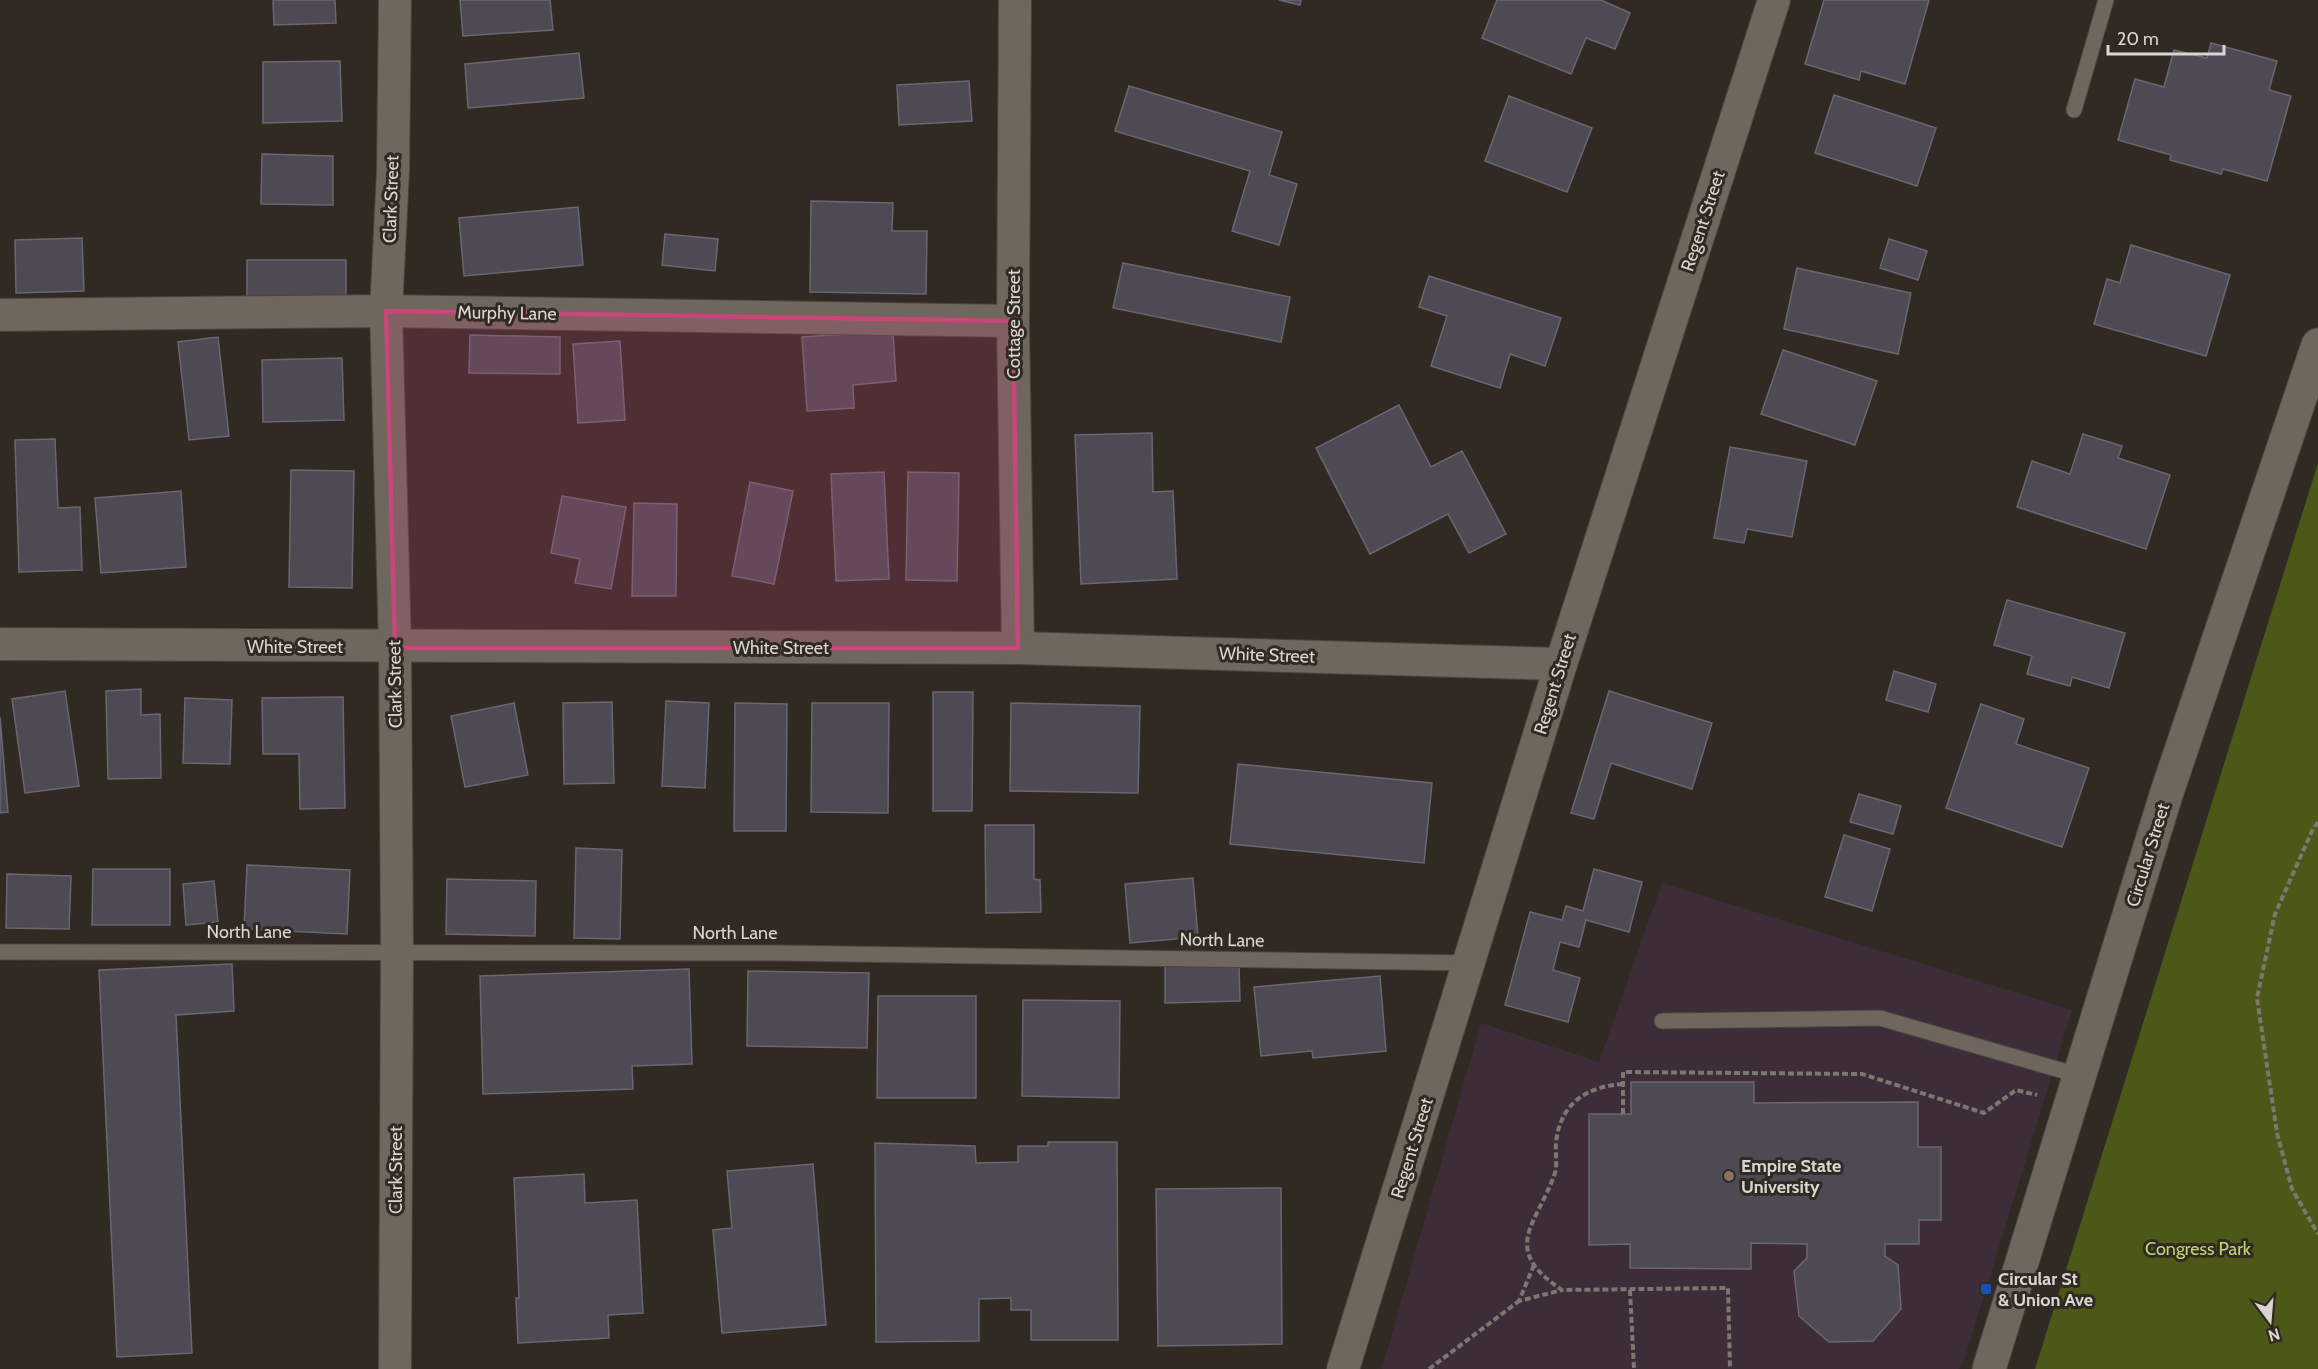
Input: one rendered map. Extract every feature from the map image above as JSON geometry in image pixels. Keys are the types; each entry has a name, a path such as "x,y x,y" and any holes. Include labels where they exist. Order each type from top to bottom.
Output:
{"street":[{"name":"Clark Street","path":"395,0 393,171 386,311 395,648 397,952 395,1369"},
{"name":"Cottage Street","path":"1015,0 1013,321 1018,648"},
{"name":"Regent Street","path":"1343,1369 1561,664 1774,0"},
{"name":"Murphy Lane","path":"0,315 386,311 1013,321"},
{"name":"Circular Street","path":"1989,1369 2077,1090 2166,795 2318,345"},
{"name":"White Street","path":"0,644 395,648 1018,648 1561,664"}],"lane":[{"path":"2074,110 2106,0"},
{"name":"North Lane","path":"0,952 780,953 1470,963"},
{"path":"1662,1021 1880,1018 2077,1090"}],"path":[{"path":"2318,822 2275,914 2257,998 2277,1133 2292,1189 2318,1234"},
{"path":"1623,1113 1623,1072 1862,1074 1984,1113 2016,1090 2077,1090"},
{"path":"1562,1290 1547,1280 1528,1258 1527,1232 1556,1171 1557,1135 1568,1109 1581,1094 1602,1086 1623,1084"},
{"path":"1519,1300 1534,1265"},
{"path":"1429,1369 1519,1300 1562,1290 1728,1288 1730,1369"},
{"path":"1630,1290 1634,1369"}],"highlighted area":[{"path":"386,311 1013,321 1018,648 395,648"}],"shaded area":[{"name":"Empire State University","path":"1662,883 2072,1010 1963,1364 1958,1369 1382,1369 1481,1023 1599,1062"}],"green space":[{"name":"Congress Park","path":"2318,463 2318,1369 2035,1369"}],"building":[{"path":"273,0 335,0 336,23 274,25"},
{"path":"460,0 550,0 553,30 463,36"},
{"path":"1279,0 1301,0 1300,5"},
{"path":"1497,0 1601,0 1630,13 1615,49 1586,38 1571,74 1482,38"},
{"path":"1824,0 1929,0 1905,84 1861,71 1859,80 1805,64"},
{"path":"2211,43 2277,61 2269,90 2291,96 2267,181 2223,169 2221,174 2170,160 2171,155 2118,140 2135,79 2164,87 2174,50 2207,58"},
{"path":"579,53 584,98 468,108 465,64"},
{"path":"340,61 342,121 263,123 263,62"},
{"path":"969,81 972,121 899,125 897,85"},
{"path":"1129,86 1282,132 1269,175 1297,184 1279,245 1232,231 1250,171 1115,131"},
{"path":"1834,95 1936,128 1917,186 1815,153"},
{"path":"1509,96 1592,128 1567,192 1485,161"},
{"path":"262,154 333,156 333,205 261,204"},
{"path":"811,201 893,203 892,231 927,231 926,294 810,292"},
{"path":"578,207 583,265 464,276 459,218"},
{"path":"665,234 718,239 715,271 662,265"},
{"path":"82,238 84,291 16,293 15,240"},
{"path":"1889,239 1927,251 1918,280 1880,268"},
{"path":"2131,245 2230,275 2206,356 2094,324 2107,279 2120,283"},
{"path":"247,260 346,260 346,304 247,304"},
{"path":"1123,263 1290,297 1281,342 1113,308"},
{"path":"1797,268 1911,293 1898,354 1784,329"},
{"path":"1429,276 1561,318 1545,366 1510,354 1500,388 1431,366 1447,316 1419,307"},
{"path":"893,331 896,381 853,385 854,408 807,411 802,337"},
{"path":"470,335 560,337 560,374 469,373"},
{"path":"218,337 229,436 189,440 178,342"},
{"path":"620,341 625,420 578,423 573,344"},
{"path":"1783,350 1877,381 1855,445 1761,414"},
{"path":"342,358 344,420 263,422 262,360"},
{"path":"1399,405 1431,467 1462,451 1506,534 1469,553 1448,514 1370,554 1316,448"},
{"path":"1152,433 1153,492 1173,491 1177,579 1081,584 1075,435"},
{"path":"2083,434 2122,446 2118,458 2170,475 2146,549 2017,507 2032,461 2070,474"},
{"path":"55,439 58,508 80,507 82,570 19,572 15,440"},
{"path":"1730,447 1807,461 1792,537 1747,529 1744,543 1714,538"},
{"path":"291,470 354,471 352,588 289,587"},
{"path":"884,472 889,579 836,581 831,474"},
{"path":"908,472 959,473 957,581 906,580"},
{"path":"750,482 793,491 774,584 732,576"},
{"path":"181,491 186,567 101,573 95,498"},
{"path":"562,496 626,507 611,589 575,583 580,559 551,553"},
{"path":"634,503 677,504 676,596 632,596"},
{"path":"2007,600 2125,633 2109,688 2072,677 2070,686 2027,674 2032,656 1994,645"},
{"path":"1894,671 1936,684 1928,712 1886,700"},
{"path":"141,689 141,715 160,714 161,778 108,779 106,691"},
{"path":"65,691 79,786 25,793 12,699"},
{"path":"1609,691 1712,723 1692,789 1611,763 1594,819 1571,813"},
{"path":"933,692 973,692 972,811 933,811"},
{"path":"343,697 345,808 300,809 299,754 263,754 262,698"},
{"path":"185,698 232,700 230,764 183,763"},
{"path":"666,701 709,703 705,788 662,786"},
{"path":"612,702 614,783 564,784 563,703"},
{"path":"514,703 528,775 465,787 451,716"},
{"path":"735,703 787,704 786,831 734,831"},
{"path":"812,703 889,703 888,813 811,812"},
{"path":"1011,703 1140,706 1138,793 1010,791"},
{"path":"1981,704 2024,719 2016,744 2089,768 2062,847 1946,808"},
{"path":"0,717 8,812 0,813"},
{"path":"1238,764 1432,783 1424,863 1230,844"},
{"path":"1859,794 1901,806 1893,834 1850,822"},
{"path":"985,825 1034,825 1034,879 1040,880 1041,912 986,913"},
{"path":"1844,835 1890,849 1872,911 1825,897"},
{"path":"576,848 622,850 620,939 574,938"},
{"path":"247,865 350,870 347,934 244,929"},
{"path":"93,869 170,869 170,925 92,925"},
{"path":"1594,869 1642,882 1629,932 1586,920 1579,947 1560,942 1553,970 1580,978 1568,1022 1505,1005 1530,912 1562,920 1566,906 1583,911"},
{"path":"7,874 71,876 69,929 6,928"},
{"path":"1193,878 1198,937 1130,943 1125,884"},
{"path":"447,879 536,881 535,936 446,934"},
{"path":"214,881 218,922 186,925 183,884"},
{"path":"232,964 234,1011 176,1015 192,1353 117,1357 99,970"},
{"path":"1239,965 1240,1001 1165,1003 1165,966"},
{"path":"689,969 692,1064 632,1066 633,1089 483,1094 480,976"},
{"path":"748,971 869,973 867,1048 747,1046"},
{"path":"1380,976 1386,1051 1313,1058 1312,1051 1261,1056 1254,987"},
{"path":"878,996 976,996 976,1098 877,1098"},
{"path":"1023,1000 1120,1001 1119,1098 1022,1096"},
{"path":"1631,1082 1754,1082 1754,1103 1918,1102 1918,1147 1941,1147 1941,1220 1919,1220 1919,1244 1885,1244 1885,1256 1898,1265 1901,1309 1873,1341 1829,1342 1799,1316 1794,1271 1807,1258 1807,1244 1751,1243 1751,1269 1630,1268 1630,1244 1589,1245 1589,1114 1631,1114"},
{"path":"1048,1142 1117,1142 1118,1340 1031,1340 1031,1310 1011,1310 1011,1298 979,1299 979,1341 876,1342 875,1143 975,1146 976,1163 1018,1162 1018,1146 1048,1146"},
{"path":"813,1164 826,1325 722,1333 713,1230 732,1228 727,1171"},
{"path":"584,1174 585,1203 637,1200 643,1313 608,1315 609,1338 518,1343 516,1298 519,1298 514,1178"},
{"path":"1281,1188 1282,1344 1158,1346 1156,1189"}],"place":[{"name":"Empire State University","path":"1729,1176"},
{"name":"Circular St & Union Ave","path":"1986,1289"}]}
